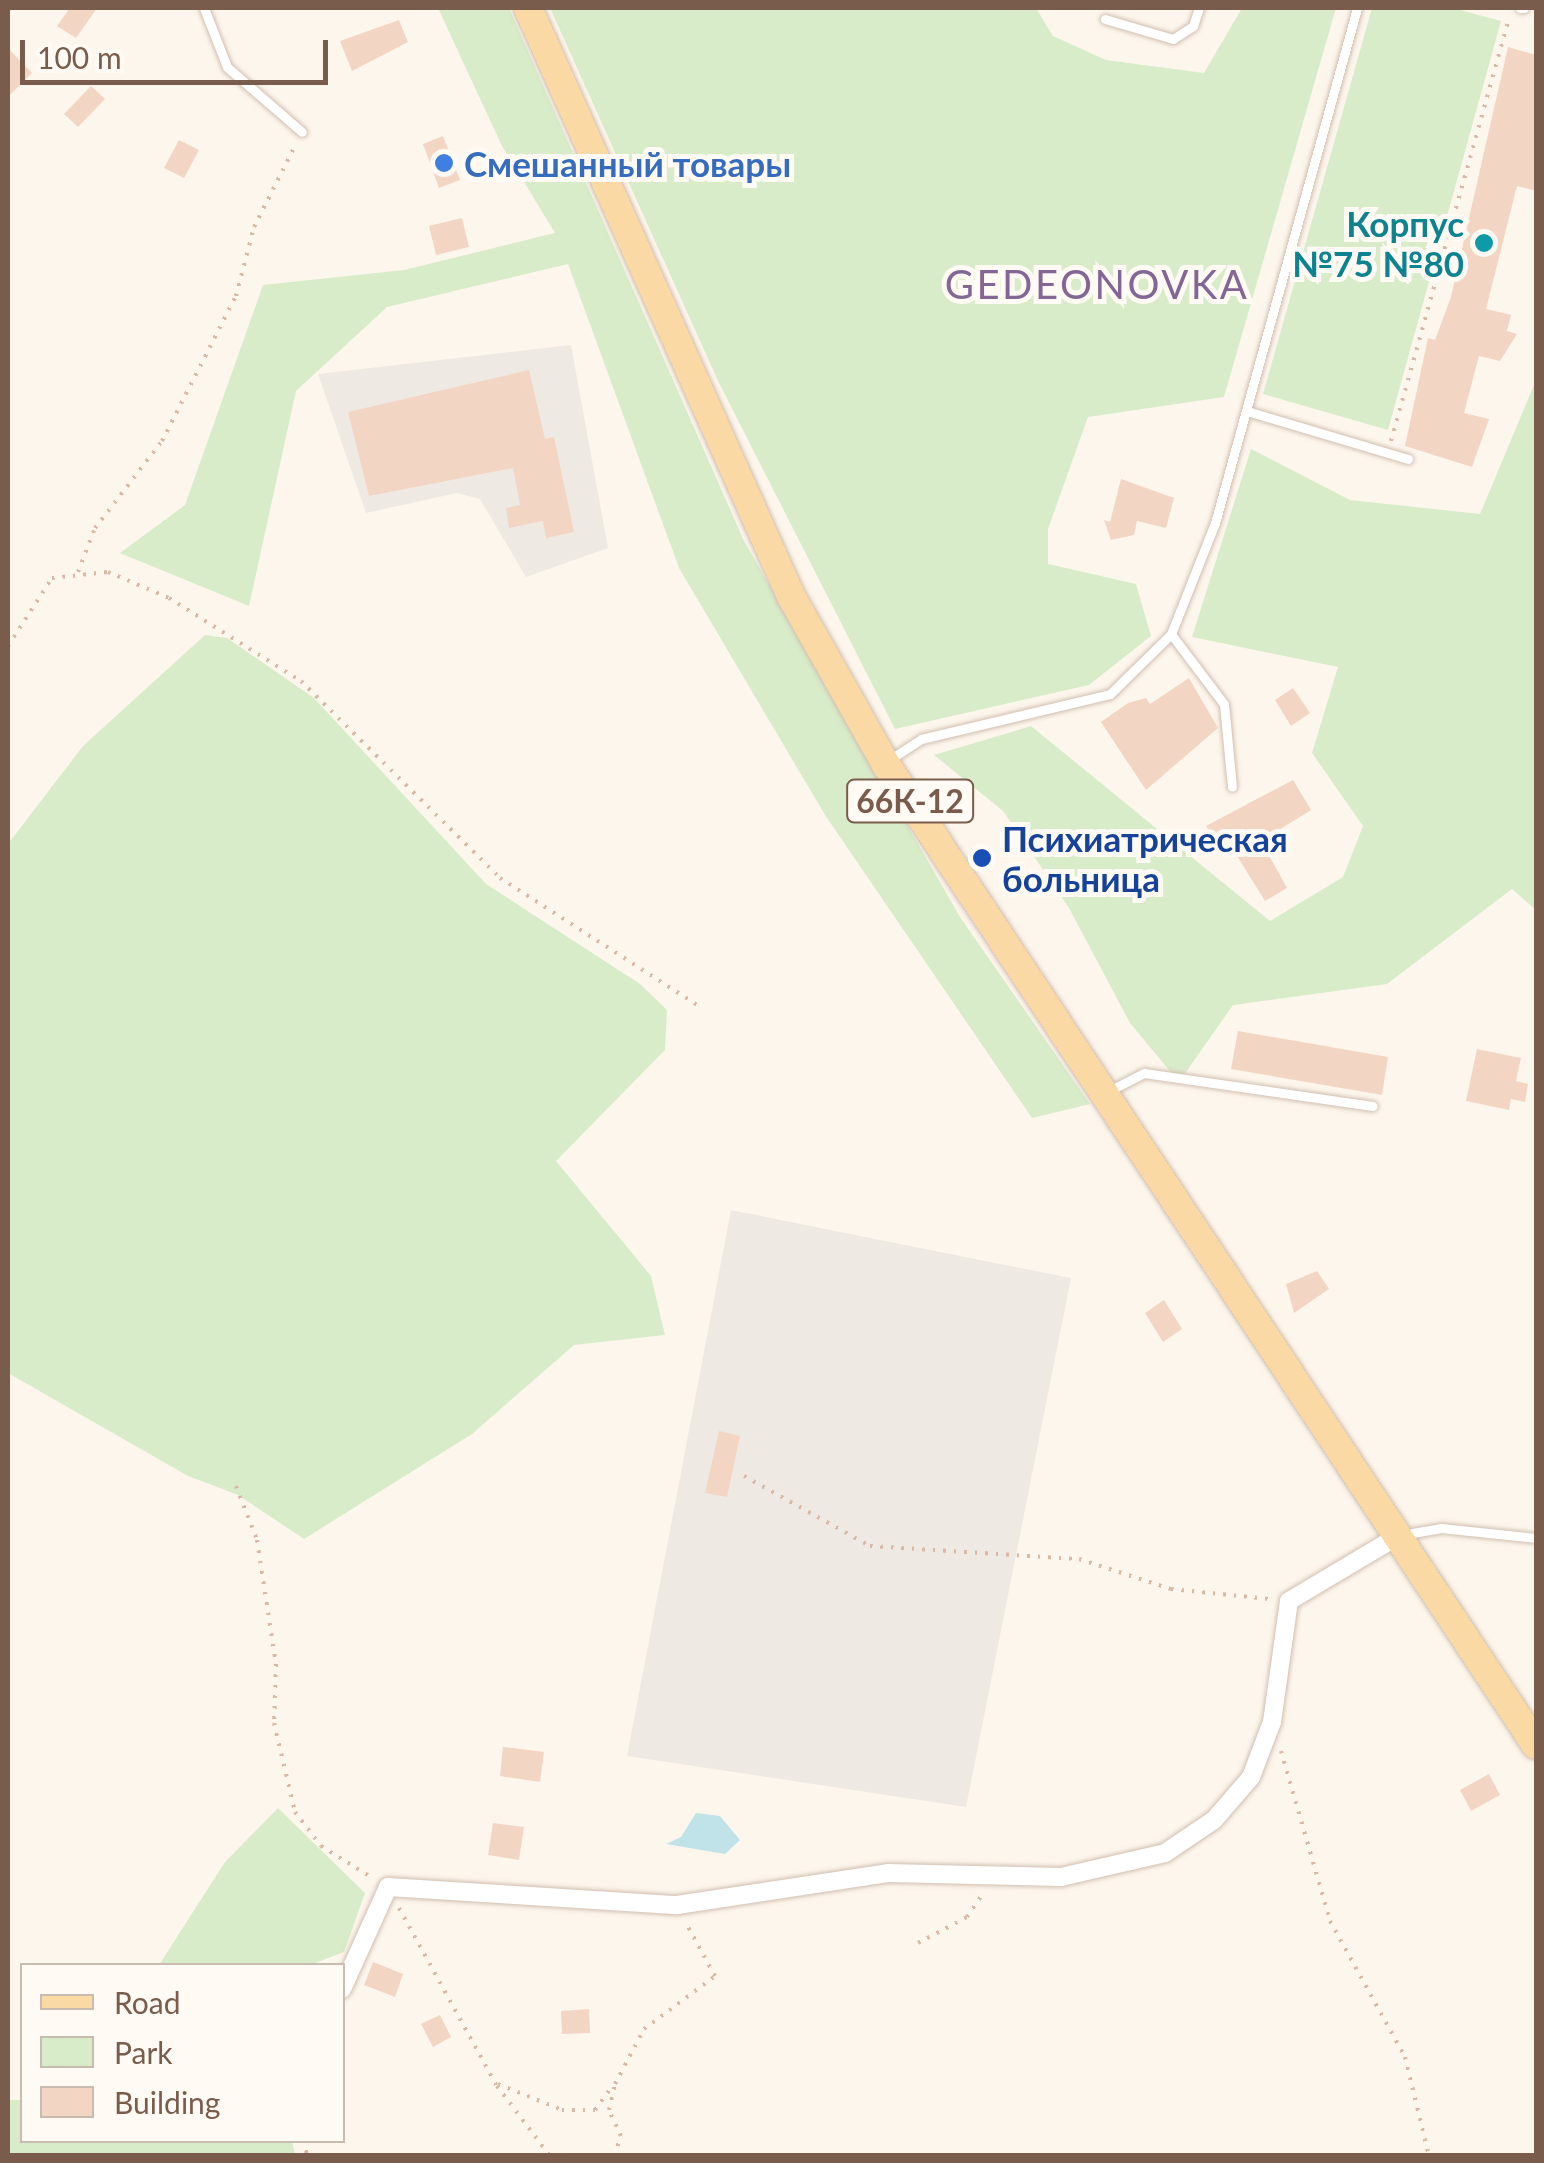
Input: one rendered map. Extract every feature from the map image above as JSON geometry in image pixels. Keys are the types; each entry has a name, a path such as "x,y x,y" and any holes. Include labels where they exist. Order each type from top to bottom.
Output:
{"main road":[{"name":"66К-12","path":"528,8 791,596 885,763 1536,1745"}],"street":[{"path":"345,1982 388,1887 676,1905 888,1873 993,1878 1060,1876 1165,1853 1214,1820 1251,1777 1272,1722 1289,1601 1398,1536"}],"lane":[{"path":"204,8 228,67 302,132"},
{"path":"1105,19 1174,39 1194,26 1199,8"},
{"path":"885,763 920,739 1110,694 1171,634 1247,411 1358,8"},
{"path":"1247,411 1408,459"},
{"path":"1171,634 1224,704 1232,787"},
{"path":"1104,1093 1144,1073 1374,1106"},
{"path":"1398,1536 1441,1528 1536,1538"}],"path":[{"path":"1388,453 1512,8"},
{"path":"78,572 94,528 162,440 236,296 254,226 302,132"},
{"path":"8,646 52,578 78,572 108,572 169,598 301,681 500,878 700,1007"},
{"path":"744,1476 870,1546 1079,1559 1171,1589 1289,1601"},
{"path":"236,1486 257,1540 276,1664 274,1723 296,1812 320,1846 388,1887 496,2084 550,2156"},
{"path":"1272,1722 1330,1921 1405,2057 1429,2156"},
{"path":"918,1943 966,1917 993,1878"},
{"path":"496,2084 562,2110 595,2110 644,2029 715,1976 676,1905"},
{"path":"614,2084 610,2110 622,2136 614,2156"}],"shaded area":[{"path":"571,345 608,548 526,577 480,499 457,493 366,513 318,374"},
{"path":"731,1210 1071,1278 966,1807 627,1756"}],"green space":[{"path":"438,8 509,8 744,541 960,917 1090,1104 1032,1118 825,815 679,568 568,264 387,307 296,391 249,606 120,553 185,505 263,285 404,270 555,233 502,146"},
{"path":"550,8 1036,8 1053,36 1106,60 1204,73 1242,8 1336,8 1224,397 1088,417 1048,529 1048,564 1136,584 1151,636 1089,685 895,729 719,383"},
{"path":"1372,8 1453,8 1501,21 1388,430 1263,394"},
{"path":"1536,380 1536,910 1512,889 1387,984 1233,1005 1179,1082 1130,1023 1069,908 1003,811 934,755 1031,726 1270,921 1343,877 1363,826 1312,753 1338,667 1192,637 1251,449 1350,500 1480,514"},
{"path":"205,635 227,638 314,698 486,884 640,984 667,1010 665,1050 556,1161 651,1276 665,1335 574,1345 472,1434 304,1539 238,1495 188,1476 8,1373 8,844 83,746"},
{"path":"278,1808 365,1893 344,1952 315,1963 160,1963 225,1862"},
{"path":"8,2100 20,2100 20,2143 292,2143 295,2155 8,2155"}],"water":[{"path":"696,1813 720,1816 740,1840 725,1854 666,1844 681,1837"}],"building":[{"path":"70,8 97,8 76,38 57,26"},
{"path":"399,20 408,42 352,71 340,41"},
{"name":"Корпус №75 №80","path":"1508,47 1536,55 1536,191 1517,186 1486,309 1511,315 1507,331 1517,334 1500,361 1479,356 1464,413 1489,419 1472,467 1405,446 1428,338 1435,340 1451,297"},
{"path":"8,48 32,73 8,97"},
{"path":"91,86 105,99 78,127 64,114"},
{"name":"Смешанный товары","path":"443,136 460,180 439,188 423,144"},
{"path":"179,140 199,150 184,178 164,168"},
{"path":"462,218 469,247 436,255 429,226"},
{"path":"529,370 545,439 554,437 574,532 546,538 543,521 509,528 506,508 520,505 513,468 369,496 348,412"},
{"path":"1121,479 1174,498 1166,528 1137,521 1134,535 1111,540 1104,520 1110,522"},
{"path":"1189,678 1218,728 1146,790 1101,722 1128,703 1146,698 1150,704"},
{"path":"1293,688 1310,713 1291,726 1275,700"},
{"path":"1293,780 1311,810 1261,841 1287,888 1265,901 1226,838 1217,843 1206,826"},
{"path":"1238,1031 1388,1057 1382,1095 1231,1069"},
{"path":"1477,1049 1521,1058 1516,1081 1528,1084 1525,1102 1511,1099 1509,1110 1466,1101"},
{"path":"1317,1271 1329,1289 1294,1313 1286,1284"},
{"path":"1164,1300 1182,1329 1163,1342 1145,1313"},
{"path":"719,1431 740,1436 727,1497 705,1493"},
{"path":"503,1747 544,1752 540,1782 500,1776"},
{"path":"1489,1774 1500,1795 1471,1811 1460,1790"},
{"path":"493,1823 524,1827 519,1860 488,1855"},
{"path":"373,1962 403,1974 395,1997 364,1985"},
{"path":"589,2009 590,2033 562,2034 561,2011"},
{"path":"440,2015 451,2037 433,2047 421,2024"}],"place":[{"name":"Смешанный товары","path":"444,163"},
{"name":"Корпус №75 №80","path":"1484,243"},
{"name":"Психиатрическая больница","path":"982,858"}],"district":[{"name":"GEDEONOVKA","path":"1097,284"}]}
